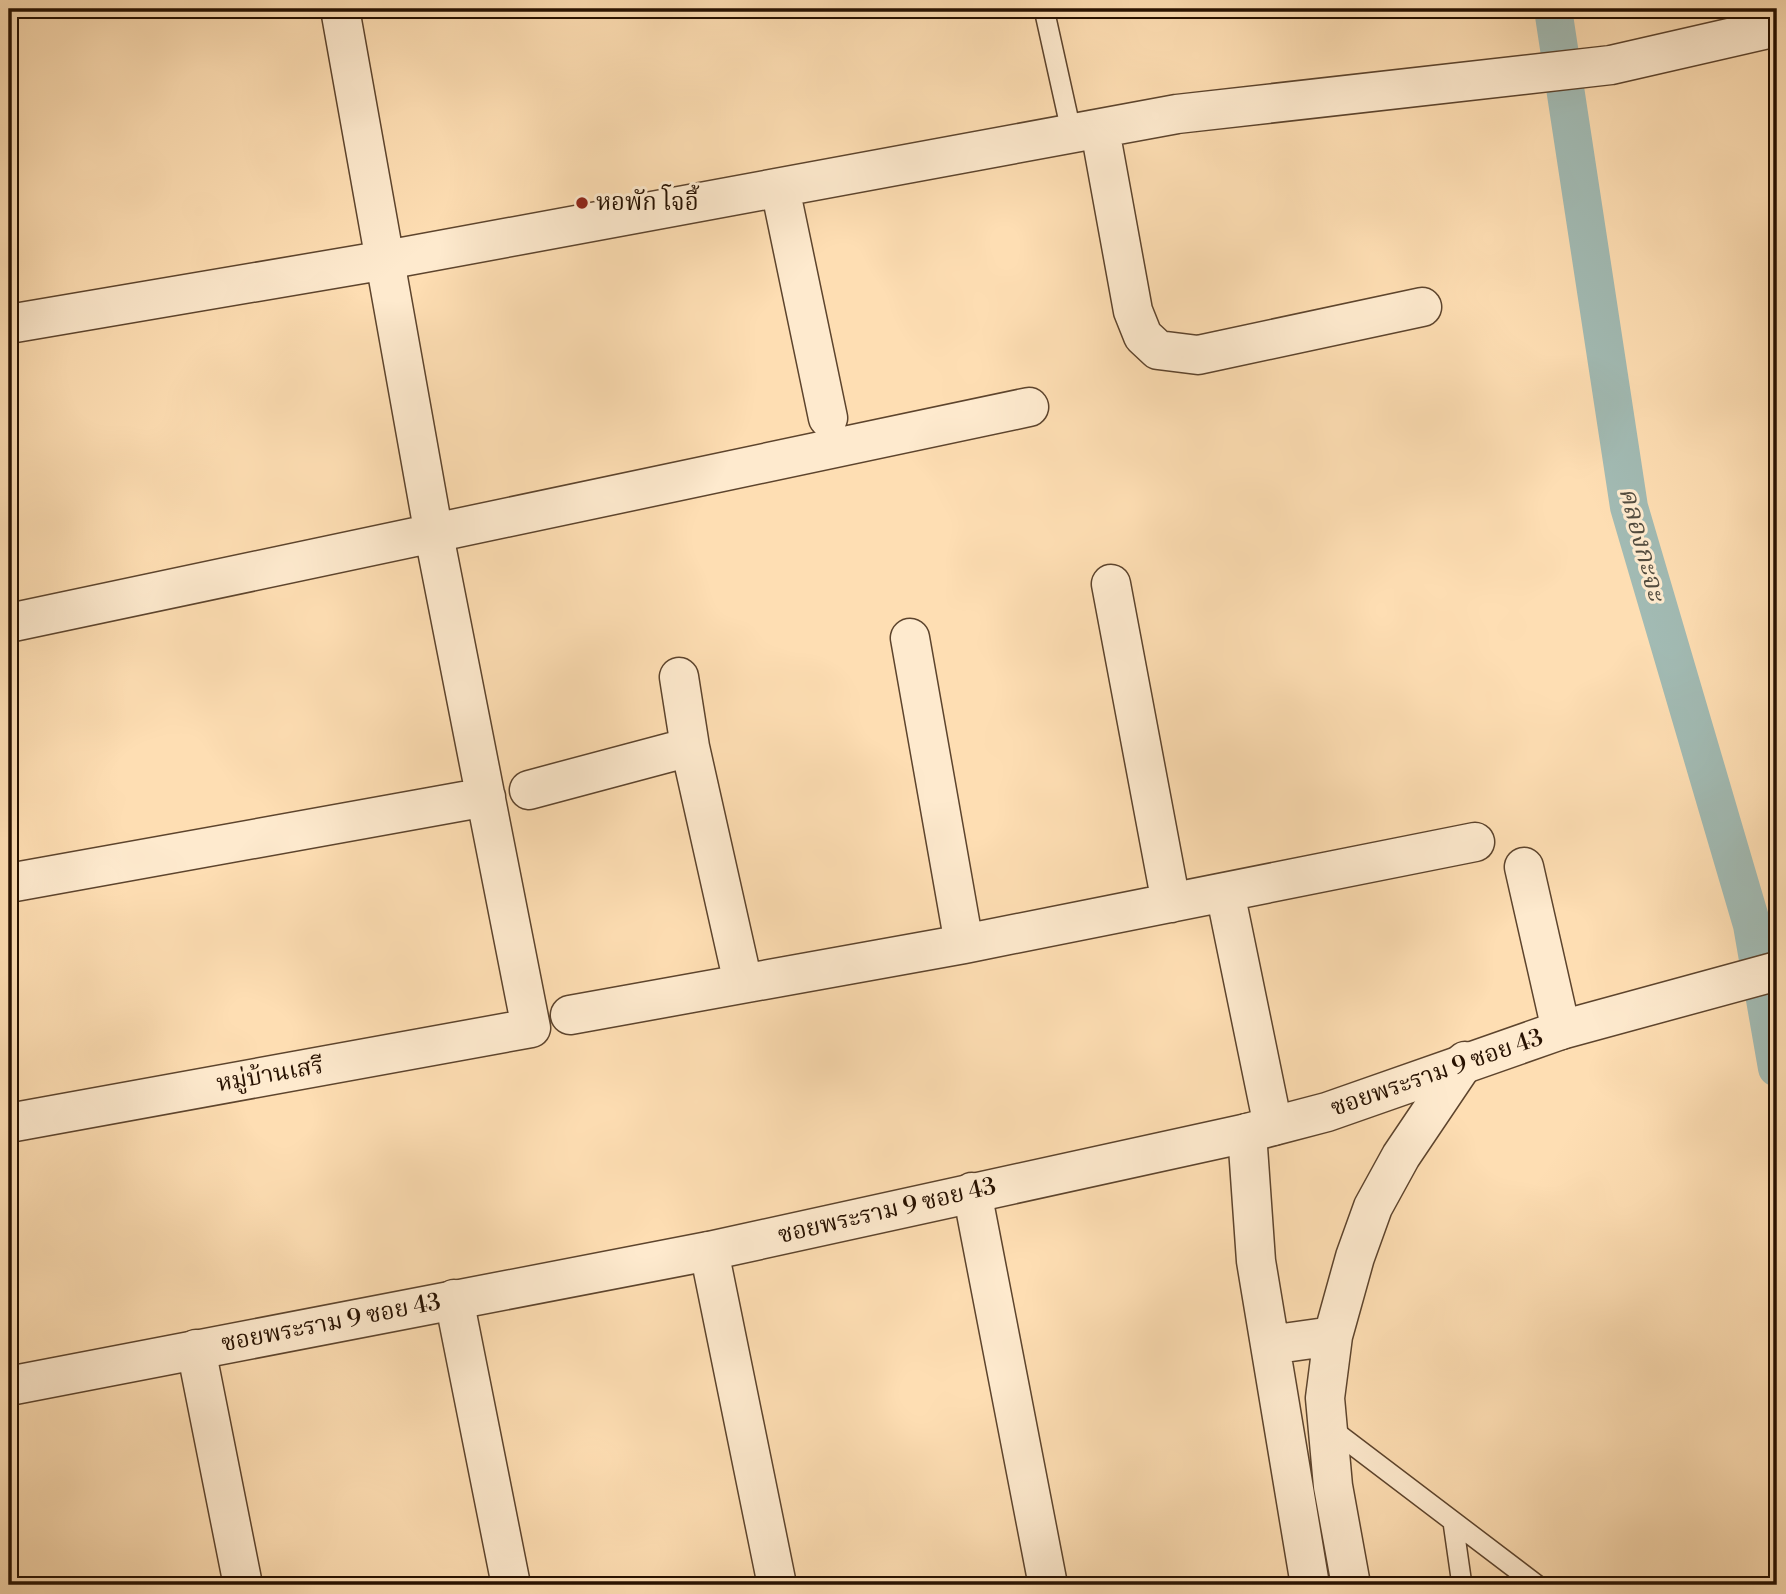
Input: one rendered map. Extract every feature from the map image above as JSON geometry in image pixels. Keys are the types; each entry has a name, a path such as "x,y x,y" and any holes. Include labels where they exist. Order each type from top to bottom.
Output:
{"street":[{"path":"9,883 486,797 434,534 340,9"},
{"path":"9,324 386,260 1177,114 1611,65 1777,27"},
{"path":"1086,132 1133,311 1143,336 1158,350 1198,355 1422,307"},
{"path":"780,188 828,418"},
{"path":"9,623 1028,407"},
{"path":"1111,584 1171,903"},
{"path":"911,638 964,944"},
{"path":"679,677 690,747 743,983"},
{"path":"529,790 690,747"},
{"name":"หมู่บ้านเสรี","path":"9,1123 531,1028 486,797"},
{"path":"570,1015 964,944 1475,842"},
{"path":"1524,867 1561,1030"},
{"path":"1225,892 1260,1130 1256,1261 1310,1585"},
{"name":"ซอยพระราม 9 ซอย 43","path":"9,1387 709,1251 1260,1130 1376,1096 1465,1061 1561,1030 1764,974"},
{"path":"1351,1585 1333,1486 1325,1398 1333,1336 1354,1257 1373,1207 1401,1156 1465,1061"},
{"path":"972,1192 1048,1585"},
{"path":"709,1251 777,1585"},
{"path":"454,1299 511,1585"},
{"path":"1270,1345 1333,1336"},
{"path":"195,1349 243,1585"}],"lane":[{"path":"1044,9 1086,132"},
{"path":"1328,1427 1536,1585"},
{"path":"1453,1522 1462,1585"}],"waterway":[{"name":"คลองกะจะ","path":"1553,9 1629,507 1752,925 1777,1068"}],"place":[{"name":"หอพัก โจอี้","path":"582,203"}]}
